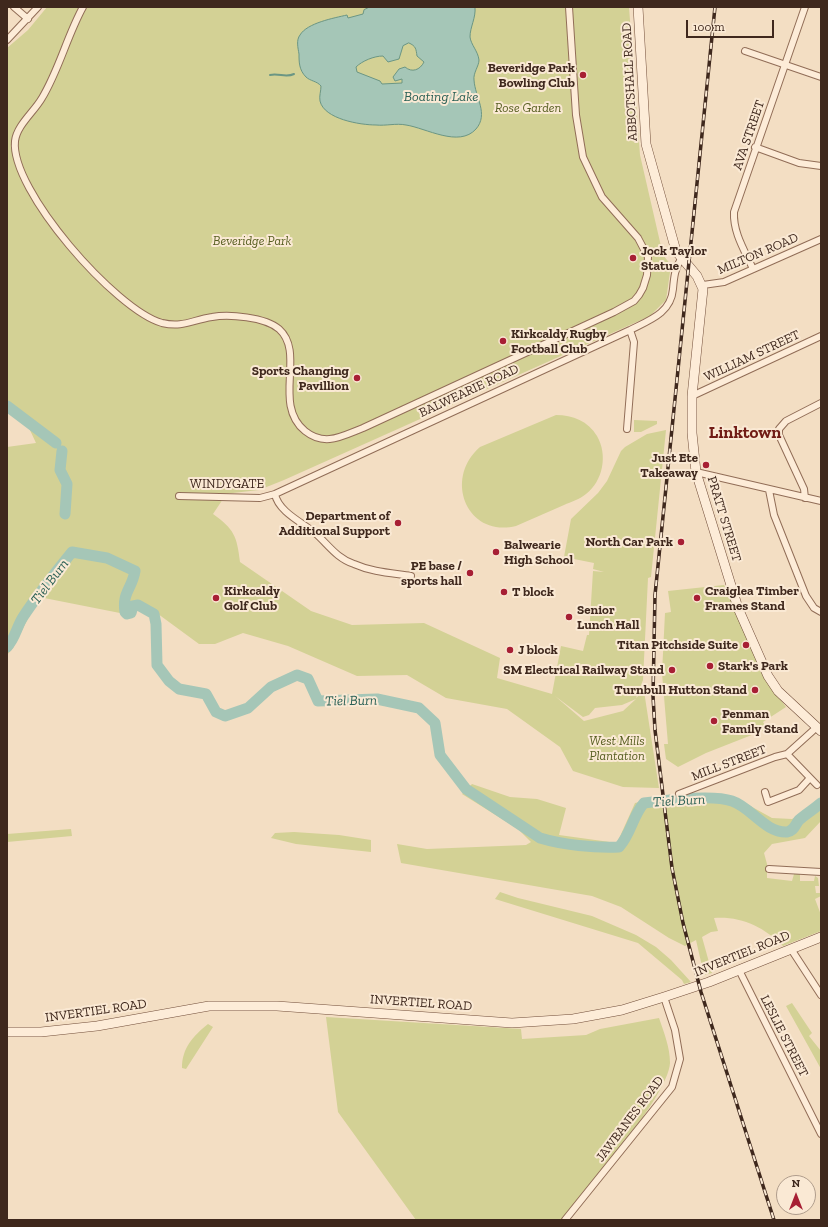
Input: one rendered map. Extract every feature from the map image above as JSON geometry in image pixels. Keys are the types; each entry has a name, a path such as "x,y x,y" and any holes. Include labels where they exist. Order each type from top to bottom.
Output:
{"main road":[{"name":"ABBOTSHALL ROAD","path":"638,7 646,144 676,251 681,259 698,276 703,286"},
{"name":"PRATT STREET","path":"703,286 692,396 692,428 696,472 728,577 757,653 778,691 819,729"},
{"name":"INVERTIEL ROAD","path":"7,1032 41,1032 97,1026 209,1006 277,1006 512,1023 573,1019 622,1010 664,998 821,937"}],"street":[{"path":"14,7 28,19"},
{"path":"7,40 38,7"},
{"path":"83,7 74,24 47,89 15,139 15,149 22,172 33,194 55,228 103,284 139,311 160,322 180,326 212,317 244,317 272,324 280,329 288,342 289,395 295,418 308,433 316,438 330,440 362,428 614,312 634,300 643,288 647,275 648,257 643,246 602,196 583,158 576,115 569,7"},
{"name":"AVA STREET","path":"753,269 738,236 734,212 755,147 805,7"},
{"path":"745,51 821,77"},
{"path":"755,147 799,163 821,166"},
{"name":"MILTON ROAD","path":"703,286 724,282 821,239"},
{"name":"BALWEARIE ROAD","path":"275,494 630,330 660,314 669,304 672,295 676,266 681,259"},
{"path":"627,429 634,342 630,330"},
{"name":"WILLIAM STREET","path":"692,396 821,336"},
{"path":"805,498 804,489 779,435 779,429 786,421 821,403"},
{"path":"696,472 821,501"},
{"path":"769,490 774,515 806,596 814,608 821,612"},
{"path":"275,494 276,500 288,513 315,533 342,558 371,570 411,576"},
{"name":"WINDYGATE","path":"179,496 260,498 275,494"},
{"name":"MILL STREET","path":"679,794 775,757 787,754 819,729"},
{"name":"MILL STREET","path":"787,754 818,785"},
{"path":"764,792 768,802 799,790 810,778"},
{"path":"769,869 821,872"},
{"path":"791,949 821,995"},
{"name":"LESLIE STREET","path":"739,970 821,1134"},
{"name":"JAWBANES ROAD","path":"565,1220 672,1088 680,1059 675,1030 664,998"}],"green space":[{"name":"Beveridge Park","path":"47,7 629,7 640,155 663,255 671,265 666,300 650,316 284,480 259,490 224,494 223,499 213,514 226,524 236,539 240,562 311,611 352,625 424,623 500,658 497,678 552,694 561,646 583,651 587,635 589,635 593,571 604,572 593,569 594,563 564,557 571,519 598,493 607,481 621,451 625,447 647,434 666,430 651,577 648,578 643,680 636,698 644,691 659,788 623,787 573,771 560,747 507,709 446,698 407,675 357,676 288,646 243,633 215,644 199,644 154,611 140,610 125,614 39,597 13,648 7,655 7,447 36,443 29,428 7,412 7,48 28,30","holes":["555,696 583,717 589,715 595,708 622,705 636,699 623,711 584,721"]},
{"path":"556,415 568,416 580,420 589,426 597,436 603,459 600,475 592,489 575,500 516,526 499,527 484,523 473,515 466,503 462,489 463,475 469,460 480,447"},
{"path":"634,420 657,421 657,424 641,432 634,432"},
{"name":"Stark's Park","path":"724,585 731,597 761,672 786,707 763,722 767,729 706,753 678,767 666,759 664,744 668,744 662,673 665,613 671,612 668,591"},
{"path":"472,784 510,797 537,799 566,808 559,835 617,843 635,803 644,801 718,795 736,798 772,818 792,819 821,800 821,821 805,838 772,844 764,853 767,864 767,878 792,881 794,874 800,874 800,881 814,881 815,876 818,878 819,886 815,886 816,893 820,893 821,896 815,899 821,915 821,931 783,946 768,933 752,924 734,919 714,918 718,931 711,932 702,937 712,973 704,975 696,940 685,946 669,938 621,907 592,896 401,863 397,844 427,849 526,845 531,842 518,829 462,794"},
{"path":"71,829 72,836 7,842 7,834"},
{"path":"294,832 339,835 371,840 371,852 296,844 271,838 275,833"},
{"path":"500,892 518,898 592,916 636,935 656,947 671,960 691,982 684,984 682,980 638,943 495,899"},
{"path":"792,1003 812,1033 809,1036 821,1051 821,1069 786,1006"},
{"path":"326,1017 521,1029 522,1039 586,1035 600,1029 659,1018 668,1046 670,1063 666,1078 656,1098 641,1120 606,1166 561,1220 416,1220 338,1112"},
{"path":"208,1024 213,1027 186,1069 182,1068 186,1048 193,1038"}],"water":[{"name":"Boating Lake","path":"370,7 475,7 475,15 470,37 479,60 474,75 474,80 480,105 481,117 480,123 476,129 461,137 452,137 406,125 369,125 352,122 335,117 323,107 320,101 321,86 306,77 301,69 299,63 298,39 303,31 308,27 328,19 347,15 348,18 363,14 364,10","holes":["409,43 413,45 417,56 424,62 416,70 410,70 405,67 399,69 393,77 395,81 402,79 402,83 382,84 380,81 357,72 356,67 372,58 383,56 388,62 399,59 403,46"]}],"waterway":[{"path":"270,75 288,76 294,74"},
{"path":"7,406 56,443"},
{"path":"62,451 60,470 67,484 65,514"},
{"name":"Tiel Burn","path":"7,647 29,608 72,552 107,558 135,571 126,595 124,605 125,612 127,614 131,613 133,606 138,605 154,614 156,624 157,665 169,681 179,689 206,694 216,712 225,716 248,708 271,687 297,675 308,679 318,701 377,699 419,708 435,723 440,755 466,789 540,838 579,846 619,847 644,803 701,798 732,801 739,804 772,828 787,832 793,829 799,820 821,803"}],"railway":[{"path":"715,7 655,595 653,696 655,730 672,868 683,923 701,992 774,1220"}],"place":[{"name":"Beveridge Park Bowling Club","path":"583,75"},
{"name":"Jock Taylor Statue","path":"633,258"},
{"name":"Kirkcaldy Rugby Football Club","path":"503,341"},
{"name":"Sports Changing Pavillion","path":"357,378"},
{"name":"Just Ete Takeaway","path":"706,465"},
{"name":"Department of Additional Support","path":"398,523"},
{"name":"North Car Park","path":"681,542"},
{"name":"Balwearie High School","path":"496,552"},
{"name":"PE base / sports hall","path":"470,573"},
{"name":"T block","path":"504,592"},
{"name":"Kirkcaldy Golf Club","path":"216,598"},
{"name":"Craiglea Timber Frames Stand","path":"697,598"},
{"name":"Senior Lunch Hall","path":"569,617"},
{"name":"Titan Pitchside Suite","path":"746,645"},
{"name":"J block","path":"510,650"},
{"name":"Stark's Park","path":"710,666"},
{"name":"SM Electrical Railway Stand","path":"672,670"},
{"name":"Turnbull Hutton Stand","path":"755,690"},
{"name":"Penman Family Stand","path":"714,721"}],"district":[{"name":"Linktown","path":"745,433"}],"park label":[{"name":"Rose Garden","path":"528,108"},
{"name":"West Mills Plantation","path":"617,748"}]}
